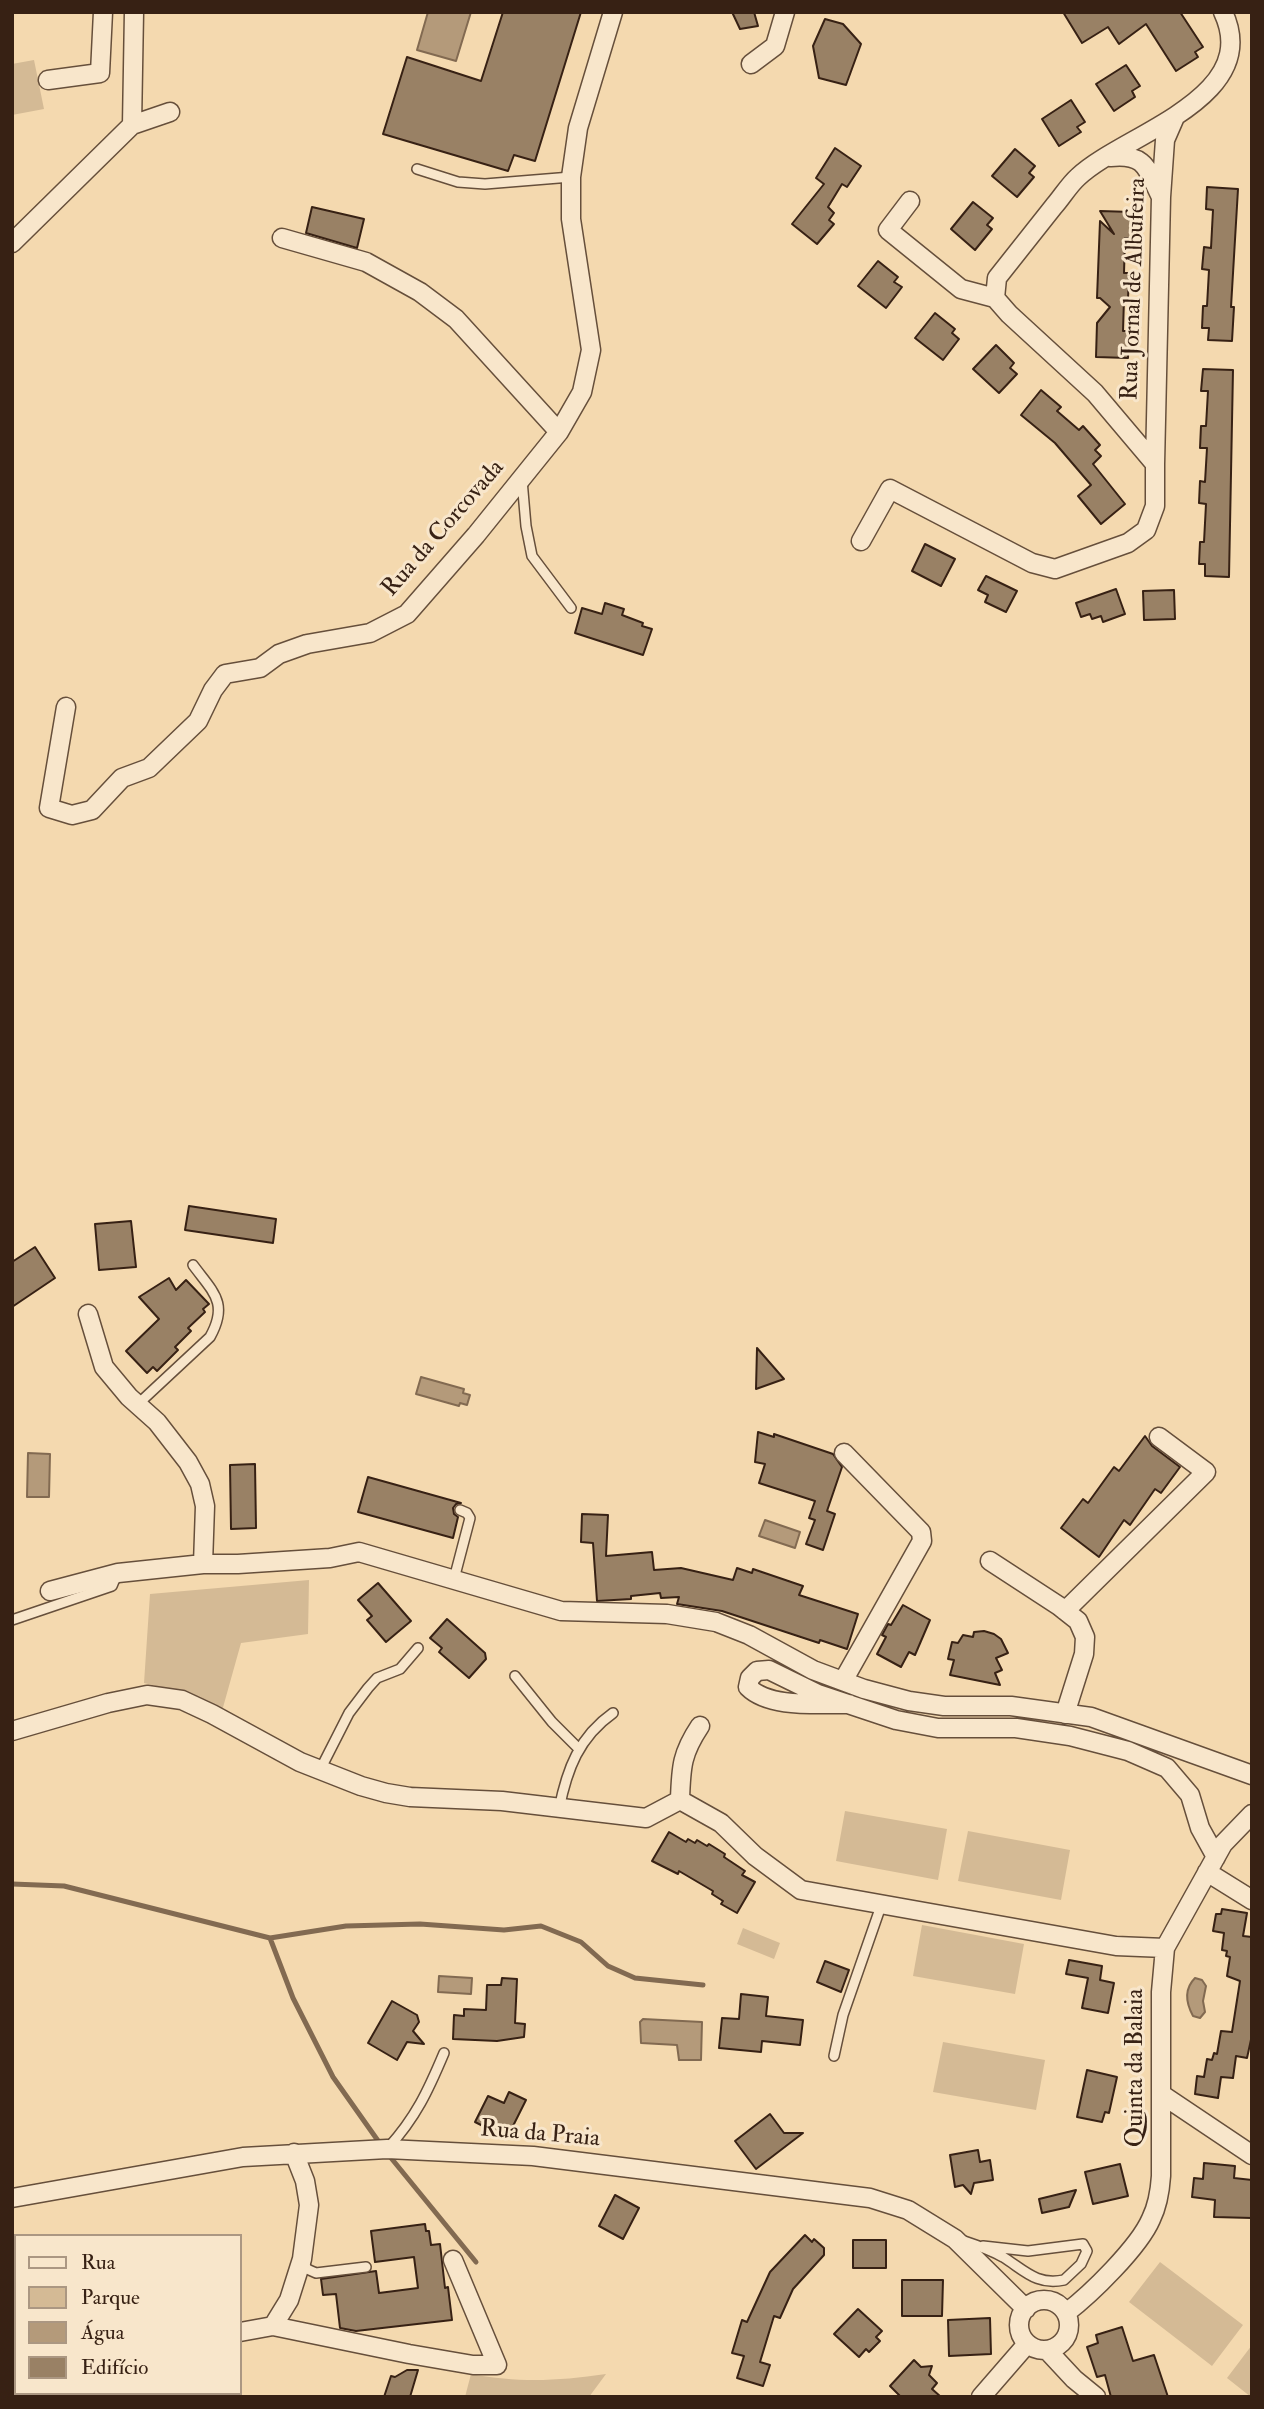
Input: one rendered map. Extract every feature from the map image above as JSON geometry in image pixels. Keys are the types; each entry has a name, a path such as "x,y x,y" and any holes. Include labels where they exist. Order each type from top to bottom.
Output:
{"street":[{"path":"48,80 100,73 103,12"},
{"path":"132,125 134,12"},
{"name":"Rua da Corcovada","path":"66,707 49,808 72,816 92,810 122,778 149,768 172,747 198,721 213,690 225,674 260,668 279,654 307,644 370,633 407,614 477,535 559,432 582,392 591,350 571,219 570,177 578,128 613,12"},
{"path":"751,64 775,46 785,12"},
{"name":"Rua Jornal de Albufeira","path":"995,298 997,278 1078,176 1216,89 1229,69 1234,46 1232,28 1223,12"},
{"path":"12,243 132,125 170,112"},
{"name":"Rua Jornal de Albufeira","path":"860,541 890,489 1032,563 1055,569 1128,543 1146,530 1155,506 1161,197 1165,140 1175,117"},
{"path":"1107,157 1127,155 1144,163 1161,197"},
{"name":"Rua Jornal de Albufeira","path":"910,201 888,230 961,289 995,298 1095,393 1155,464"},
{"path":"282,238 366,262 420,292 456,318 559,432"},
{"path":"88,1314 104,1367 137,1405 157,1422 188,1462 200,1484 205,1506 204,1564"},
{"path":"1065,1611 1206,1472 1160,1437"},
{"path":"844,1453 921,1532 922,1541 844,1681"},
{"path":"50,1591 118,1573 204,1564 302,1560 359,1552 561,1611 667,1614 716,1622 749,1635 813,1670 920,1703 944,1706 1011,1706 1091,1717 1252,1775"},
{"path":"990,1562 1078,1621 1085,1637 1084,1654 1066,1714"},
{"path":"849,1704 771,1700 755,1694 748,1687 750,1678 757,1671 769,1670 808,1689 896,1720 928,1726 1016,1728 1070,1736 1128,1751 1167,1768 1175,1777 1190,1796 1211,1864 1252,1900"},
{"path":"12,1731 148,1695 182,1700 270,1747 320,1770 361,1786 410,1797 502,1801 646,1818 680,1800"},
{"path":"680,1800 686,1747 700,1726"},
{"path":"680,1800 721,1823 755,1856 801,1890 1116,1946 1165,1948"},
{"name":"Quinta da Balaia","path":"1066,2313 1080,2302 1140,2238 1152,2218 1159,2197 1161,2176 1161,1992 1165,1948 1223,1844 1252,1814"},
{"path":"1161,2094 1252,2155"},
{"name":"Rua da Praia","path":"12,2198 243,2157 382,2150 533,2156 870,2198 908,2210 956,2239 1026,2309"},
{"path":"273,2326 289,2300 302,2259 309,2206 305,2181 294,2154"},
{"path":"242,2332 273,2326 421,2356 473,2365 497,2365 453,2260"},
{"path":"1047,2300 1062,2307 1066,2313 1069,2329 1062,2343 1047,2350 1033,2348 1027,2344 1020,2323 1026,2309 1039,2301 1047,2300"},
{"path":"981,2397 1027,2344"},
{"path":"1047,2350 1074,2379 1096,2397"}],"lane":[{"path":"417,169 458,182 485,184 570,177"},
{"path":"522,479 532,556 571,608"},
{"path":"137,1405 209,1336 216,1326 219,1316 217,1297 193,1265"},
{"path":"454,1579 470,1518 460,1510"},
{"path":"12,1620 112,1586 118,1573"},
{"path":"320,1770 349,1713 368,1688 377,1678 400,1669 418,1648"},
{"path":"515,1676 552,1722 579,1749"},
{"path":"559,1809 566,1778 579,1749 597,1724 613,1713"},
{"path":"834,2056 843,2015 882,1903"},
{"path":"382,2150 406,2129 425,2099 444,2053"},
{"path":"956,2239 983,2246 1028,2251 1083,2244 1087,2251 1082,2264 1064,2280 1055,2282 1041,2281 1027,2275 983,2246"},
{"path":"302,2259 307,2269 316,2273 366,2267"}],"green space":[{"path":"34,60 44,109 12,115 12,64"},
{"path":"309,1580 308,1634 241,1643 222,1711 181,1692 144,1683 150,1594"},
{"path":"845,1811 947,1829 938,1880 836,1861"},
{"path":"968,1831 1070,1850 1061,1900 958,1881"},
{"path":"922,1925 1024,1944 1015,1994 913,1976"},
{"path":"743,1928 780,1943 774,1959 737,1944"},
{"path":"943,2042 1045,2060 1036,2110 933,2092"},
{"path":"1160,2262 1243,2325 1212,2366 1129,2302"},
{"path":"1252,2345 1252,2397 1251,2397 1227,2378"},
{"path":"471,2374 538,2380 606,2374 589,2397 465,2397"}],"water":[{"path":"428,12 471,12 456,61 417,50"},
{"path":"421,1377 464,1389 463,1393 470,1395 467,1405 460,1403 459,1406 416,1394"},
{"path":"28,1453 50,1454 49,1497 27,1497"},
{"path":"765,1520 800,1532 795,1548 759,1536"},
{"path":"439,1976 472,1978 471,1994 438,1992"},
{"path":"1195,1978 1202,1980 1206,1986 1203,2001 1205,2012 1200,2018 1193,2016 1188,2001 1189,1987"},
{"path":"643,2019 702,2022 701,2060 679,2060 677,2045 641,2043 640,2022"}],"building":[{"path":"503,12 581,12 535,161 514,155 508,171 383,134 407,57 481,81"},
{"path":"732,12 754,12 758,26 740,29"},
{"path":"1063,12 1180,12 1203,47 1195,52 1198,57 1176,71 1146,24 1119,44 1108,27 1082,43"},
{"path":"825,19 843,24 861,44 846,85 819,78 813,46"},
{"path":"1126,65 1140,86 1132,91 1135,97 1114,111 1096,84"},
{"path":"1071,100 1085,122 1077,127 1081,132 1059,146 1042,119"},
{"path":"835,148 861,166 847,187 842,184 828,207 834,213 829,220 834,224 817,244 792,224 824,184 816,178"},
{"path":"1015,149 1035,166 1029,173 1034,177 1017,197 992,176"},
{"path":"1207,187 1238,189 1231,307 1234,307 1232,341 1208,340 1209,328 1202,328 1203,306 1207,306 1209,270 1202,269 1204,247 1211,248 1213,210 1206,209"},
{"path":"973,202 993,218 987,225 992,229 975,250 951,229"},
{"path":"312,207 364,219 357,248 306,233"},
{"path":"1100,211 1132,212 1131,238 1125,238 1124,273 1129,273 1128,299 1124,299 1123,331 1129,331 1128,358 1096,357 1097,323 1110,307 1097,298 1100,221 1114,234"},
{"path":"878,261 898,277 894,282 902,287 886,308 858,286"},
{"path":"935,313 955,329 952,333 959,339 943,360 915,338"},
{"path":"996,345 1014,363 1010,368 1017,374 999,393 973,369"},
{"path":"1203,369 1233,370 1229,577 1205,576 1205,564 1199,564 1200,542 1204,542 1206,504 1199,503 1200,481 1205,482 1207,448 1200,448 1201,426 1206,426 1208,391 1201,391"},
{"path":"1041,390 1061,407 1057,411 1079,430 1083,426 1100,445 1095,450 1101,456 1093,464 1125,504 1101,524 1078,496 1091,485 1055,443 1021,415"},
{"path":"925,544 955,559 941,586 912,571"},
{"path":"986,576 1017,591 1006,612 985,602 988,595 978,590"},
{"path":"1116,589 1125,614 1103,622 1101,616 1092,619 1090,614 1081,617 1076,603"},
{"path":"1174,590 1175,619 1144,620 1143,591"},
{"path":"605,603 624,609 622,615 652,629 643,655 575,633 582,608 602,614"},
{"path":"189,1206 276,1219 273,1243 185,1230"},
{"path":"131,1221 136,1267 99,1270 95,1224"},
{"path":"35,1247 55,1278 12,1307 12,1262"},
{"path":"169,1278 176,1290 186,1280 209,1304 203,1309 205,1312 188,1328 191,1331 175,1347 178,1350 157,1371 153,1367 147,1373 126,1351 159,1319 139,1297"},
{"path":"757,1348 784,1379 756,1389"},
{"path":"758,1432 774,1437 774,1434 833,1454 842,1467 827,1511 835,1514 823,1550 806,1544 815,1520 809,1518 815,1501 759,1483 765,1464 755,1462"},
{"path":"1145,1436 1152,1446 1180,1467 1161,1493 1155,1489 1130,1525 1124,1520 1099,1557 1061,1528 1083,1499 1088,1503 1114,1467 1119,1471"},
{"path":"255,1464 256,1528 231,1529 230,1465"},
{"path":"368,1477 461,1503 453,1508 458,1517 453,1538 358,1512"},
{"path":"582,1514 608,1515 606,1556 652,1552 654,1570 681,1568 733,1580 737,1568 752,1573 753,1569 803,1586 799,1595 858,1614 847,1649 820,1640 819,1643 722,1611 677,1604 679,1597 661,1598 660,1593 631,1596 631,1599 597,1601 593,1543 581,1542"},
{"path":"378,1583 411,1621 386,1642 367,1620 372,1616 358,1600"},
{"path":"903,1605 930,1620 915,1655 909,1652 901,1667 877,1654 886,1637 882,1635"},
{"path":"447,1619 485,1653 486,1659 469,1678 439,1652 442,1648 430,1638"},
{"path":"984,1631 1001,1639 1008,1653 996,1658 1002,1670 995,1673 1000,1685 950,1675 954,1660 948,1659 952,1642 958,1643 963,1635 973,1637 974,1632"},
{"path":"669,1832 686,1842 688,1839 695,1843 697,1840 707,1846 709,1844 745,1871 742,1875 755,1882 737,1913 721,1904 723,1901 712,1894 713,1891 679,1871 678,1874 652,1861"},
{"path":"1222,1909 1247,1913 1243,1936 1252,1937 1252,2035 1247,2058 1236,2056 1233,2078 1221,2077 1218,2098 1195,2094 1197,2076 1204,2077 1207,2059 1212,2060 1214,2053 1217,2054 1221,2031 1232,2032 1240,1981 1227,1976 1230,1957 1226,1956 1227,1951 1222,1950 1224,1933 1213,1931 1216,1914 1221,1914"},
{"path":"1069,1960 1102,1966 1100,1980 1114,1983 1108,2013 1082,2008 1088,1978 1066,1974"},
{"path":"825,1961 849,1970 841,1992 817,1982"},
{"path":"502,1978 517,1979 515,2023 525,2024 524,2037 497,2041 453,2039 454,2015 464,2016 464,2009 486,2010 487,1985 501,1985"},
{"path":"741,1994 768,1997 766,2016 803,2020 800,2045 762,2041 761,2052 719,2048 722,2018 739,2019"},
{"path":"392,2001 417,2015 419,2022 413,2031 424,2044 407,2042 397,2060 368,2043"},
{"path":"1087,2070 1117,2077 1109,2113 1105,2112 1102,2122 1077,2117"},
{"path":"509,2092 526,2100 507,2138 475,2122 488,2096 504,2103"},
{"path":"770,2114 784,2133 803,2133 756,2169 735,2141"},
{"path":"978,2150 980,2162 990,2160 993,2180 974,2183 971,2194 963,2185 955,2187 950,2155"},
{"path":"1204,2163 1235,2166 1234,2178 1252,2180 1252,2218 1214,2217 1215,2200 1192,2197 1194,2178 1203,2179"},
{"path":"1120,2164 1128,2196 1093,2204 1085,2172"},
{"path":"1076,2190 1069,2207 1042,2213 1039,2199"},
{"path":"615,2195 639,2208 623,2239 599,2226"},
{"path":"425,2224 431,2245 440,2244 452,2320 356,2331 340,2328 336,2294 323,2295 321,2279 376,2271 379,2293 418,2288 414,2257 375,2262 371,2231"},
{"path":"805,2235 824,2248 824,2255 793,2289 780,2318 774,2316 760,2362 770,2365 763,2386 737,2378 744,2356 732,2353 742,2320 747,2322 770,2272"},
{"path":"853,2240 886,2240 886,2268 853,2268"},
{"path":"902,2280 943,2280 942,2316 902,2316"},
{"path":"858,2309 882,2331 876,2337 880,2341 869,2352 866,2349 859,2357 834,2334"},
{"path":"990,2318 991,2354 949,2356 948,2320"},
{"path":"1122,2327 1133,2361 1154,2355 1168,2397 1111,2397 1105,2375 1097,2377 1087,2347 1098,2343 1096,2335"},
{"path":"914,2360 921,2367 932,2366 929,2375 937,2383 932,2389 941,2397 901,2397 890,2386"},
{"path":"407,2370 418,2370 410,2397 384,2397 391,2376 395,2377"}],"waterway":[{"path":"12,1884 64,1886 270,1938 293,1998 333,2077 381,2145"},
{"path":"270,1938 346,1926 420,1924 504,1930 541,1926 581,1942 608,1966 635,1978 703,1985"},
{"path":"387,2153 476,2262"}]}
